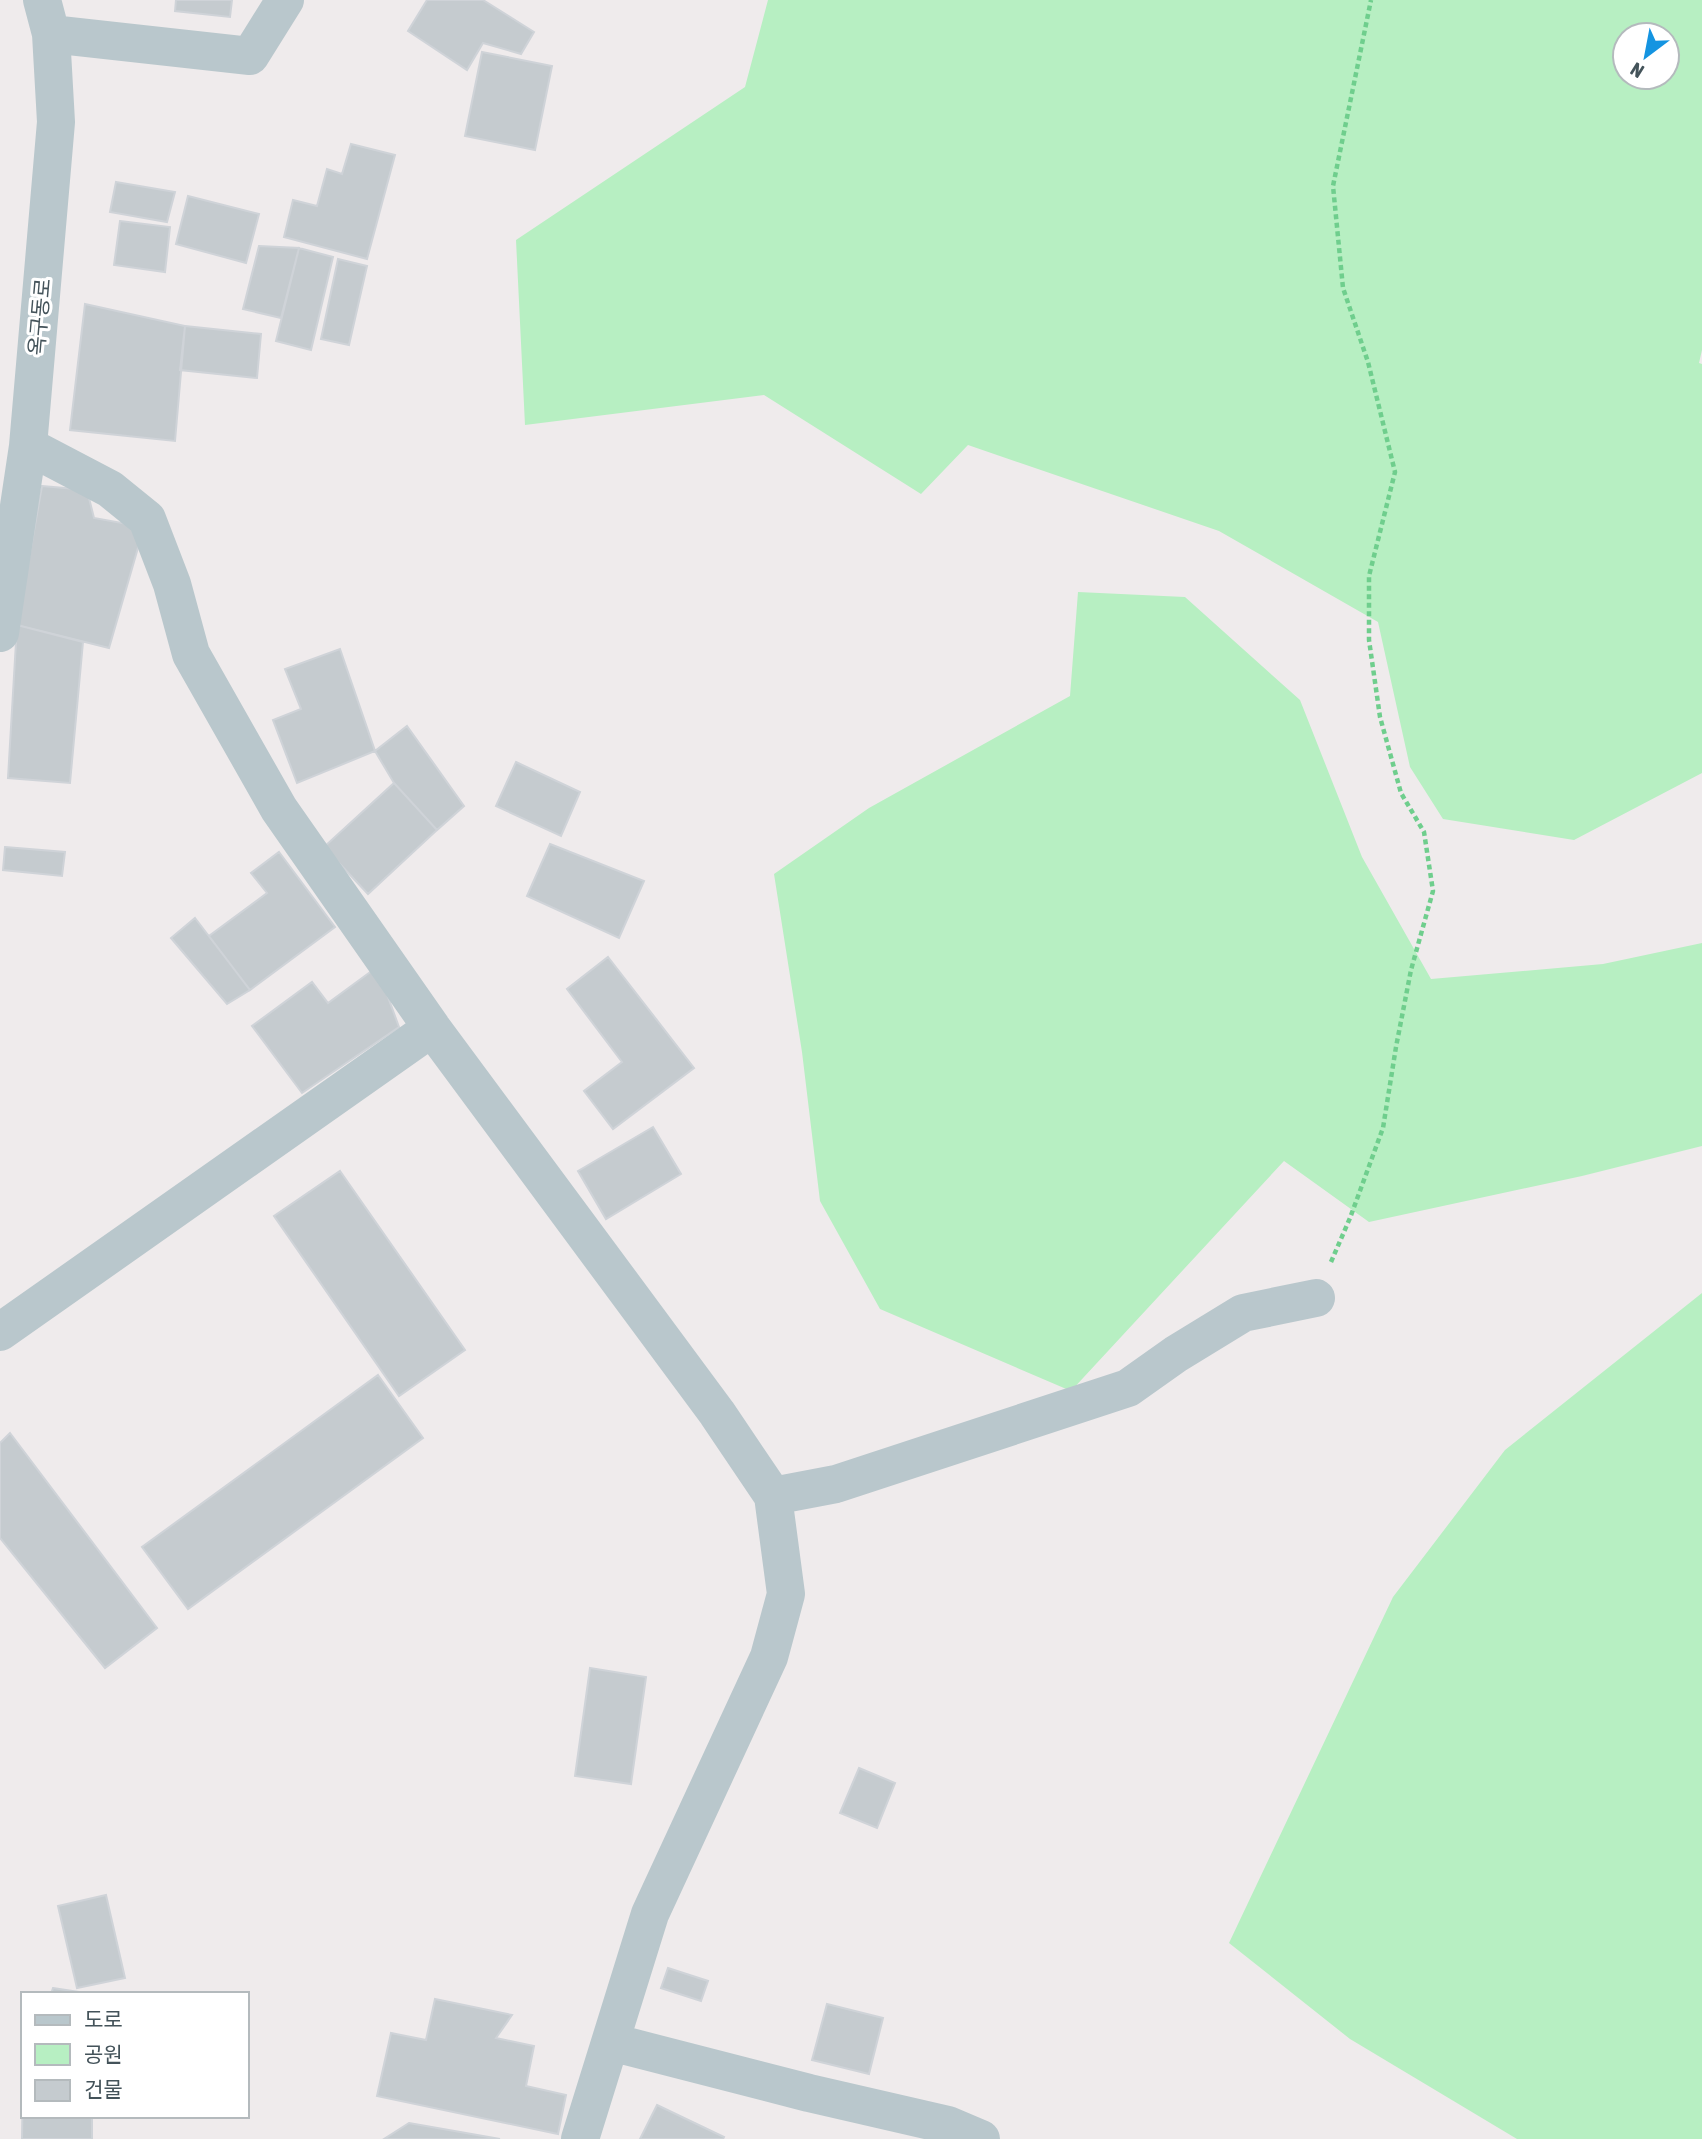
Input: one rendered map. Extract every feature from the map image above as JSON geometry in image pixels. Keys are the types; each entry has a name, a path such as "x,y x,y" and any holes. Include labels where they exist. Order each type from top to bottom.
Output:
{"street":[{"path":"46,17 250,56 285,0"},
{"name":"옥구동로","path":"0,633 29,446 56,122 46,17"},
{"path":"29,446 110,489 147,519 172,584 191,654 278,809 432,1028 717,1413 773,1496 786,1594 769,1657 650,1914 580,2139"},
{"path":"0,1332 432,1028"},
{"path":"773,1496 836,1484 1128,1388 1176,1353 1243,1313 1316,1298"},
{"path":"611,2042 809,2093 948,2125 981,2139"}],"path":[{"path":"1316,1298 1350,1218 1383,1128 1411,971 1433,891 1424,832 1401,793 1380,717 1369,640 1369,576 1395,472 1368,362 1343,288 1333,186 1371,0"}],"green space":[{"path":"768,0 1702,0 1702,350 1699,363 1702,364 1702,773 1574,840 1443,819 1410,767 1378,622 1219,531 968,445 921,494 764,395 525,425 516,240 745,87"},
{"path":"1078,592 1185,597 1300,700 1362,857 1431,979 1603,964 1702,943 1702,1146 1582,1176 1369,1222 1284,1161 1071,1391 880,1309 820,1201 802,1052 774,874 869,808 1070,696"},
{"path":"1702,1293 1702,2139 1517,2139 1350,2039 1229,1943 1393,1597 1505,1450"}],"building":[{"path":"176,0 232,0 230,17 175,11"},
{"path":"427,0 483,0 534,32 521,54 483,43 467,70 408,31"},
{"path":"482,52 552,66 535,150 465,136"},
{"path":"351,144 395,155 367,259 284,237 293,200 317,206 327,169 342,174"},
{"path":"116,182 175,192 167,222 110,212"},
{"path":"188,196 259,214 246,263 176,244"},
{"path":"120,221 170,227 165,272 114,265"},
{"path":"259,246 299,248 281,318 243,309"},
{"path":"299,248 333,257 311,350 276,341"},
{"path":"338,259 367,266 349,345 321,339"},
{"path":"85,304 185,326 175,441 70,430"},
{"path":"185,326 261,334 257,378 180,370"},
{"path":"42,486 87,490 94,518 144,527 109,648 17,625"},
{"path":"17,625 83,642 70,783 8,778"},
{"path":"340,649 375,751 297,783 273,720 301,709 285,669"},
{"path":"407,726 464,806 437,830 394,783 375,751"},
{"path":"516,762 580,792 561,836 496,806"},
{"path":"394,783 437,830 368,894 324,847"},
{"path":"550,844 644,881 619,938 527,896"},
{"path":"5,847 65,852 62,876 3,870"},
{"path":"279,852 335,927 250,990 209,936 267,893 251,873"},
{"path":"195,918 250,990 227,1004 171,938"},
{"path":"608,957 694,1068 613,1129 584,1091 622,1062 567,989"},
{"path":"377,967 399,1027 302,1093 252,1026 312,982 328,1003"},
{"path":"653,1127 681,1174 606,1219 578,1171"},
{"path":"340,1171 465,1350 399,1396 274,1216"},
{"path":"378,1375 423,1438 188,1609 142,1547"},
{"path":"10,1433 157,1628 105,1668 0,1538 0,1443"},
{"path":"590,1668 646,1677 631,1784 575,1776"},
{"path":"859,1768 895,1783 877,1828 840,1813"},
{"path":"106,1895 125,1978 77,1988 58,1906"},
{"path":"668,1968 708,1981 701,2001 661,1988"},
{"path":"53,1988 79,1992 52,1992"},
{"path":"435,1999 512,2015 496,2038 534,2046 526,2086 566,2095 558,2134 377,2096 391,2033 426,2040"},
{"path":"827,2004 883,2018 869,2074 812,2060"},
{"path":"657,2105 724,2137 640,2139"},
{"path":"22,2118 92,2118 92,2139 22,2139"},
{"path":"409,2123 500,2139 384,2139"}]}
